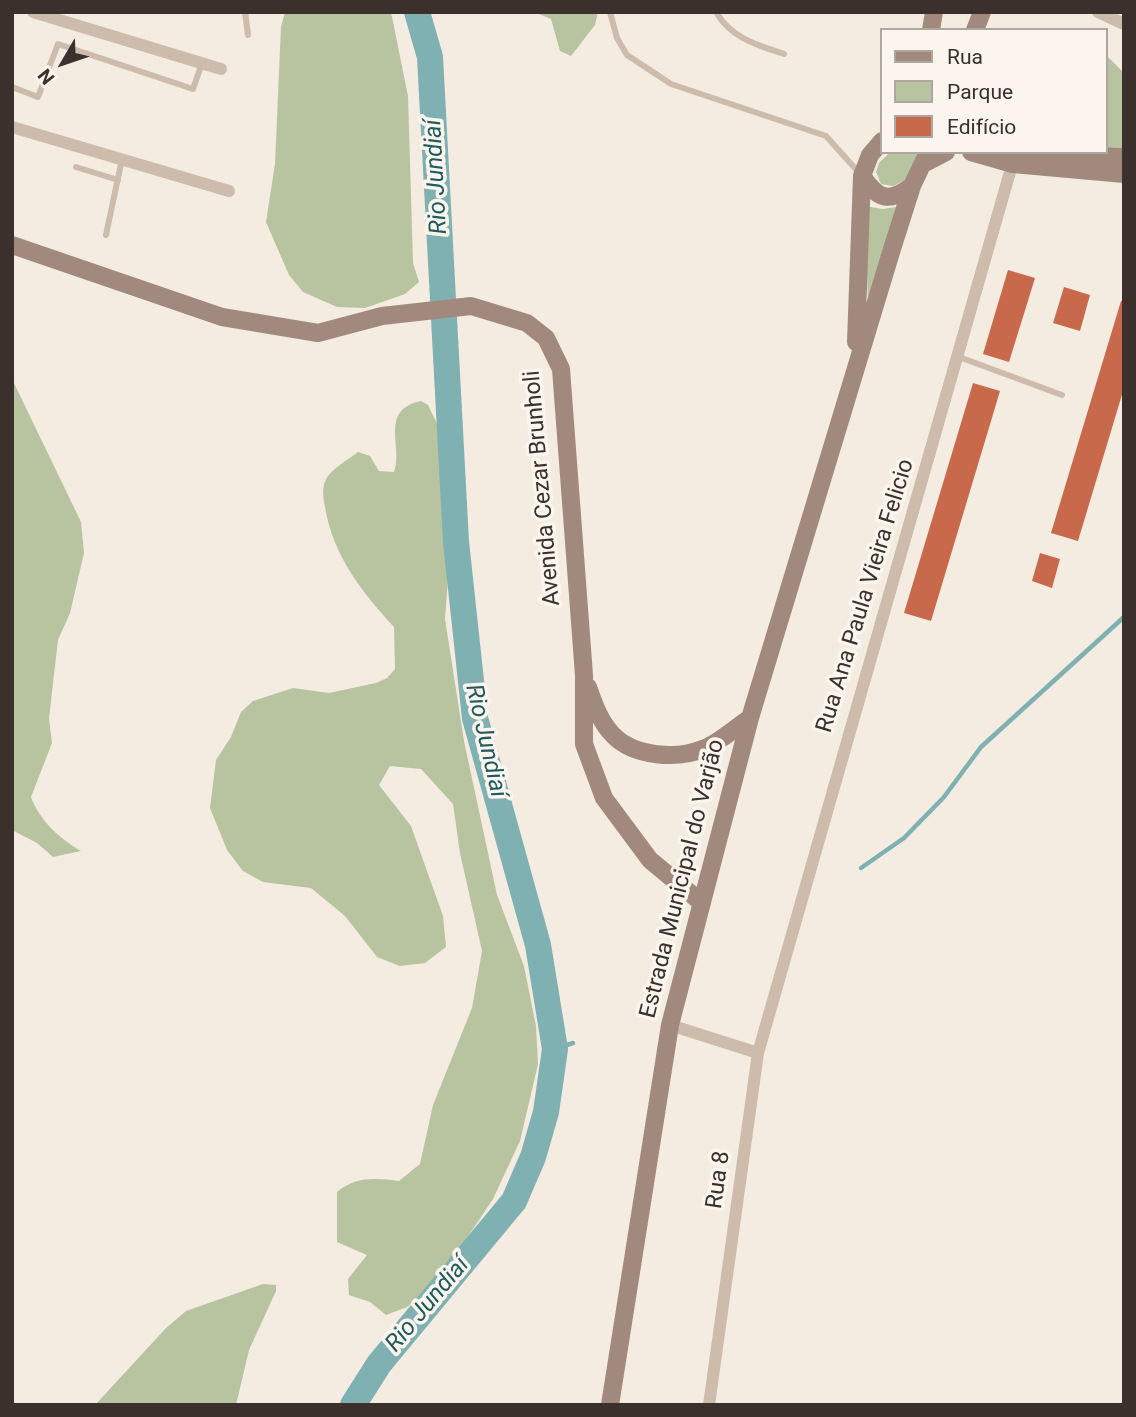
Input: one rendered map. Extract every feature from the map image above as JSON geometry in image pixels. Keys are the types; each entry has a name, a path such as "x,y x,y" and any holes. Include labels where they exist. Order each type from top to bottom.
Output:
{"main road":[{"path":"854,376 862,176 870,155 880,143"},
{"path":"994,154 1124,158"},
{"path":"1016,156 1124,174"},
{"path":"854,376 912,186 925,158"},
{"path":"862,176 873,191 884,197 897,197 912,186"},
{"name":"Avenida Cezar Brunholi","path":"13,243 222,317 318,332 382,317 471,306 527,323 546,338 561,369 584,675 584,744 604,798 650,860 702,903"},
{"name":"Estrada Municipal do Varjão","path":"610,1405 670,1025 750,718 854,376"},
{"name":"Avenida Cezar Brunholi","path":"584,675 598,714 612,735 628,747 668,756 705,748 750,718"}],"street":[{"path":"33,12 220,69"},
{"path":"1098,12 1124,24"},
{"path":"12,127 229,191"},
{"name":"Rua Ana Paula Vieira Felicio","path":"758,1053 854,707 1016,156"},
{"path":"670,1025 758,1053"},
{"name":"Rua 8","path":"709,1405 758,1053"}],"lane":[{"path":"245,12 248,35"},
{"path":"610,12 617,38 627,55 671,83 827,136 862,176"},
{"path":"716,12 722,23 738,37 784,54"},
{"path":"12,87 38,97 58,44 193,89 202,63"},
{"path":"106,235 122,159"},
{"path":"76,167 118,180"},
{"path":"959,357 1062,395"}],"green space":[{"path":"285,12 391,12 408,96 413,263 419,282 405,294 365,308 337,307 303,292 289,275 266,222 275,164 281,27"},
{"path":"534,12 598,12 595,25 571,56 560,51 551,19"},
{"path":"1108,57 1124,73 1124,148 1108,147"},
{"path":"888,154 917,154 908,179 893,186 881,184 876,172 879,163"},
{"path":"865,206 883,209 896,207 868,305"},
{"path":"12,379 81,522 84,553 70,613 58,640 49,718 52,743 31,797 51,828 81,851 53,857 37,843 12,830"},
{"path":"421,401 428,405 440,430 454,498 445,619 464,741 497,895 524,966 536,1026 538,1064 520,1141 493,1199 457,1253 427,1290 407,1307 386,1315 370,1302 349,1295 348,1279 367,1255 337,1242 337,1192 359,1181 399,1181 420,1164 433,1105 472,1008 482,951 460,853 453,804 421,769 390,766 379,785 411,826 443,916 446,947 425,963 400,966 377,957 345,916 311,888 263,882 243,871 227,850 210,808 216,760 231,737 241,712 253,701 293,688 329,693 376,683 387,678 395,669 394,627 360,587 342,557 329,525 323,487 338,466 358,452 370,456 379,471 394,472 396,421 408,406"},
{"path":"263,1284 276,1285 276,1291 249,1350 236,1405 95,1405 166,1328 186,1311"}],"building":[{"path":"1008,270 1035,278 1009,362 983,354"},
{"path":"1064,287 1090,295 1080,331 1053,323"},
{"path":"1121,301 1124,301 1124,388 1078,541 1051,533"},
{"path":"973,383 1000,391 931,621 904,613"},
{"path":"1040,553 1060,559 1052,588 1032,581"}],"waterway":[{"name":"Rio Jundiaí","path":"353,1405 379,1364 514,1201 533,1157 546,1112 555,1049 538,945 475,718 456,542 430,57 417,12"},
{"path":"861,868 904,838 944,797 981,747 1124,617"},
{"path":"555,1049 573,1043"}]}
